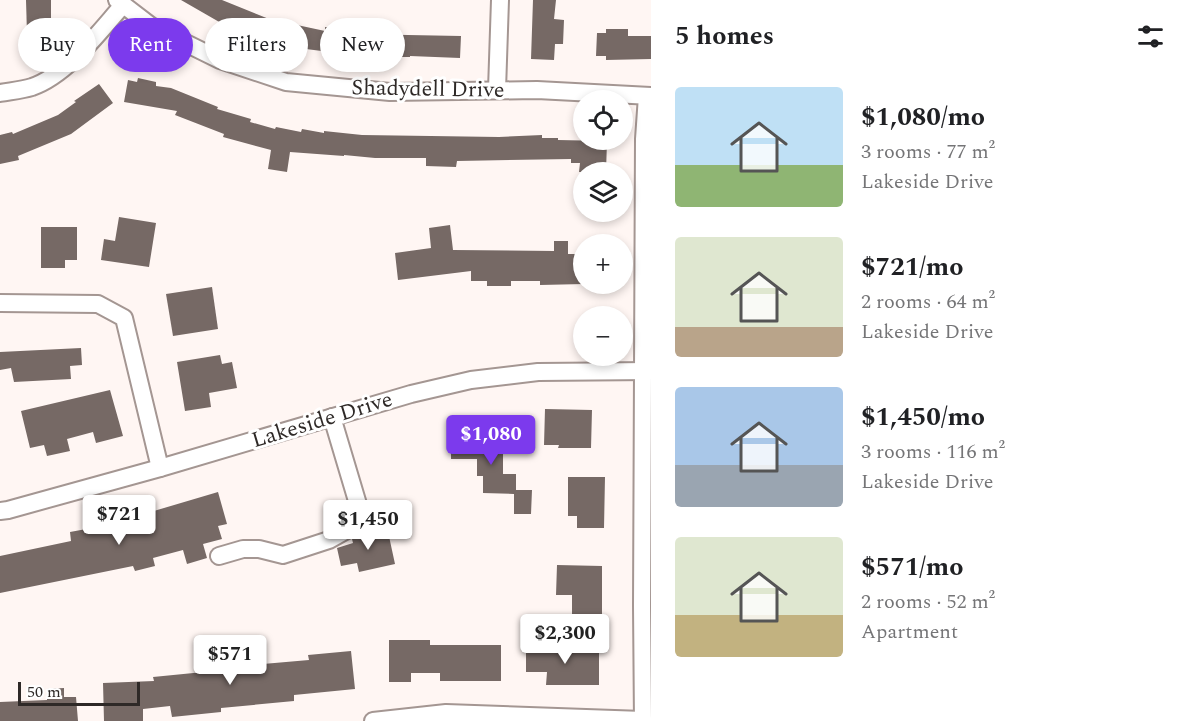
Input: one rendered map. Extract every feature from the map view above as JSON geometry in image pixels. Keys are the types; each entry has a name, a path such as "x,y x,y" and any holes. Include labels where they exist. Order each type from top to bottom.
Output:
{"street":[{"path":"497,90 500,0"},
{"path":"0,93 34,86 59,71 79,55 120,3"},
{"name":"Shadydell Drive","path":"120,3 151,26 220,60 286,82 390,93 537,90 649,96"},
{"path":"374,721 446,712 643,720 647,371 644,139 649,96"},
{"path":"0,303 98,304 124,318 160,468"},
{"name":"Lakeside Drive","path":"0,511 160,468 411,394 471,380 538,372 647,371"},
{"path":"219,556 243,549 259,549 283,555 329,540 363,521 332,417"}],"building":[{"path":"26,0 51,0 51,18 27,18"},
{"path":"181,0 222,0 267,18 212,18"},
{"path":"533,0 556,0 554,19 564,20 563,44 555,44 554,60 531,59"},
{"path":"308,27 320,30 320,51 308,49"},
{"path":"606,29 628,29 628,36 651,36 651,59 606,60 606,56 596,56 597,33 606,33"},
{"path":"405,35 461,36 460,58 405,57"},
{"path":"138,78 156,82 156,86 171,88 218,107 217,109 275,129 276,127 301,132 302,129 362,135 499,137 542,135 542,138 573,140 573,150 607,150 606,162 571,163 571,159 457,161 456,167 426,166 426,158 375,158 290,152 287,172 268,169 271,150 223,137 224,134 175,115 177,111 124,102 128,80 137,82"},
{"path":"99,84 113,103 71,134 18,156 19,160 0,164 0,135 12,132 13,134 58,115"},
{"path":"119,217 156,223 149,267 101,260 104,239 115,241"},
{"path":"450,225 453,250 554,251 554,241 568,241 568,254 573,254 573,284 540,285 540,281 511,281 511,286 487,286 487,281 471,281 471,271 398,280 395,253 431,248 429,228"},
{"path":"41,227 77,227 77,260 65,260 65,268 41,268"},
{"path":"212,287 218,329 173,336 166,294"},
{"path":"81,348 82,365 70,366 71,379 14,382 11,368 0,370 0,352"},
{"path":"220,355 222,364 232,362 237,388 209,393 211,407 185,411 177,362"},
{"path":"110,390 123,436 96,443 93,432 67,439 70,451 47,456 44,445 30,448 21,411"},
{"path":"545,409 592,410 591,448 558,448 559,445 544,445"},
{"path":"451,432 503,433 503,474 516,474 516,490 532,490 531,514 514,514 514,494 483,493 483,476 477,476 477,459 451,459"},
{"path":"568,477 605,477 604,528 577,528 577,516 568,516"},
{"path":"218,492 227,524 218,526 222,539 203,544 207,558 187,564 183,550 153,558 155,566 135,571 133,566 0,593 0,556 71,541 70,532 108,525 109,531 139,523 137,516"},
{"path":"387,527 395,564 359,572 357,563 341,566 337,548 353,543 352,539 365,532"},
{"path":"557,565 602,566 602,617 572,617 572,595 556,595"},
{"path":"389,640 430,640 430,645 501,645 501,681 440,681 440,673 411,673 411,682 389,682"},
{"path":"550,641 578,642 578,651 599,652 599,685 546,685 547,672 526,672 526,651 550,652"},
{"path":"262,651 263,664 309,660 308,655 351,651 355,689 294,695 294,701 221,708 221,712 172,717 170,706 143,709 143,721 104,721 103,683 154,681 153,677 234,669 233,653"},
{"path":"64,688 64,697 76,697 78,721 0,721 0,702 47,700 47,689"}]}
